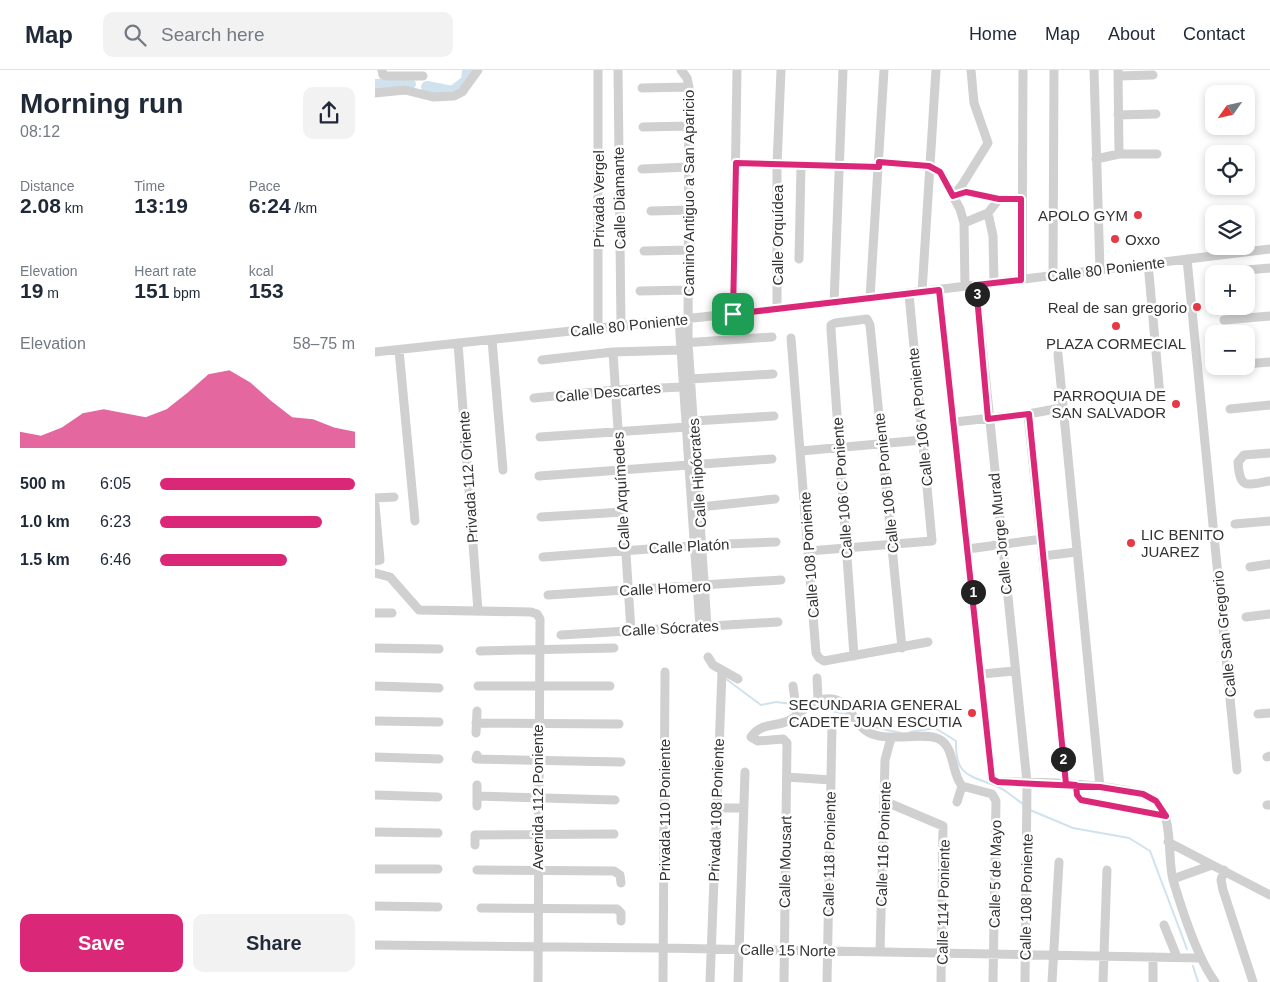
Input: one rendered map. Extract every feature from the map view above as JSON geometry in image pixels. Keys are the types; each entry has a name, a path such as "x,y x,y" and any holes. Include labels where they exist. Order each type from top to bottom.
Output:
{"street":[{"path":"382,70 383,75 387,76 423,73 416,91"},
{"path":"375,93 405,90 416,91 433,97 454,96 462,92 478,70"},
{"name":"Privada Vergel","path":"598,70 598,328"},
{"name":"Calle Diamante","path":"618,70 621,326"},
{"name":"Camino Antiguo a San Aparicio","path":"681,70 687,78 689,87 689,290 683,319"},
{"path":"733,314 737,70"},
{"name":"Calle Orquídea","path":"777,309 777,165 781,70"},
{"path":"834,302 843,70"},
{"path":"870,298 885,70"},
{"path":"922,292 936,70"},
{"path":"953,196 963,185 988,143 974,103 971,70"},
{"path":"1021,280 1023,70"},
{"path":"1053,275 1054,70"},
{"path":"1094,70 1099,270"},
{"path":"1119,154 1118,73 1153,75"},
{"path":"642,88 689,87"},
{"path":"1118,115 1156,114"},
{"path":"643,127 689,126"},
{"path":"1096,159 1119,154 1157,154"},
{"path":"736,163 801,166 879,164 929,166 940,172 953,196 964,223 965,286"},
{"path":"642,169 689,166"},
{"path":"799,259 801,166"},
{"path":"953,196 966,192 999,199 1021,199"},
{"path":"964,223 989,213 999,199"},
{"path":"651,211 689,210"},
{"path":"989,213 993,236 994,283"},
{"name":"Calle 80 Poniente","path":"375,352 909,294 1270,249"},
{"path":"644,251 689,250"},
{"name":"Calle San Gregorio","path":"1187,259 1237,770"},
{"path":"1148,263 1160,396"},
{"path":"1255,269 1270,268"},
{"name":"Calle Jorge Murad","path":"976,285 988,419 1027,782"},
{"path":"640,291 689,290"},
{"path":"939,290 955,422 992,779 998,782 1100,787 1143,794 1156,801 1166,816 1173,879 1201,958 1215,982"},
{"name":"Calle 106 A Poniente","path":"893,544 932,540 909,294"},
{"path":"1224,320 1270,316"},
{"name":"Calle Hipócrates","path":"683,319 683,387 690,418"},
{"name":"Calle 106 B Poniente","path":"835,323 867,319 870,325 902,648"},
{"name":"Calle 106 C Poniente","path":"835,323 831,325 831,330 853,656"},
{"path":"542,360 772,337"},
{"name":"Calle 108 Poniente","path":"791,338 816,653 819,658 824,660 853,656"},
{"path":"492,340 503,470"},
{"name":"Privada 112 Oriente","path":"458,343 478,611"},
{"name":"Calle Hipócrates","path":"683,346 691,380 690,418 703,626"},
{"path":"399,350 415,521"},
{"name":"Calle Arquímedes","path":"613,352 624,550 631,631"},
{"path":"1058,354 1061,408 1100,787"},
{"path":"1255,363 1270,362"},
{"path":"691,380 773,374"},
{"name":"Calle Descartes","path":"534,398 615,390 683,387"},
{"path":"1230,409 1270,405"},
{"path":"955,422 1029,414 1061,408"},
{"path":"1029,414 1066,784"},
{"path":"540,437 618,431 690,418 775,416"},
{"path":"801,451 922,440"},
{"path":"1270,453 1244,455 1238,462 1239,478 1246,485 1270,480"},
{"path":"539,476 621,472 772,459"},
{"name":"Calle Hipócrates","path":"693,466 700,507 698,545"},
{"path":"375,498 394,497"},
{"path":"700,507 775,499"},
{"path":"375,505 380,560 375,561"},
{"path":"541,517 623,512"},
{"path":"1235,524 1270,520"},
{"path":"968,549 1042,539"},
{"name":"Calle Platón","path":"543,557 698,545 775,542"},
{"path":"809,551 893,544"},
{"path":"1043,556 1076,552"},
{"path":"1250,567 1270,564"},
{"path":"375,573 390,577 419,610 478,611"},
{"name":"Calle Homero","path":"548,594 781,580"},
{"name":"Avenida 112 Poniente","path":"478,611 537,614 540,619 538,648 537,982"},
{"path":"375,613 392,613"},
{"path":"1246,617 1270,614"},
{"name":"Calle Sócrates","path":"561,635 778,622"},
{"path":"853,656 928,642"},
{"path":"375,648 439,649"},
{"path":"480,650 614,648"},
{"path":"708,657 713,666 722,672 738,678"},
{"path":"982,674 1014,671"},
{"name":"Privada 110 Poniente","path":"663,982 665,672"},
{"name":"Privada 108 Poniente","path":"710,982 715,808 722,672"},
{"path":"817,678 818,700"},
{"path":"375,686 439,688"},
{"path":"478,686 610,686"},
{"path":"793,686 797,716 818,700 836,700 849,707 856,722 863,730 874,735 891,738 929,736 939,739 946,745 955,775 962,786 957,802"},
{"path":"477,711 477,733"},
{"path":"1258,714 1270,713"},
{"name":"Calle Mousart","path":"784,982 787,743 783,739 758,741 751,737 764,726 785,722 797,716"},
{"path":"375,721 439,722"},
{"path":"476,723 619,724"},
{"name":"Calle 118 Poniente","path":"827,982 832,726"},
{"name":"Calle 116 Poniente","path":"880,952 885,760 891,738"},
{"path":"375,757 439,759"},
{"path":"477,757 621,762"},
{"path":"738,982 745,772"},
{"path":"787,777 831,780"},
{"name":"Calle 108 Poniente","path":"1025,982 1027,782"},
{"path":"477,785 477,806"},
{"path":"1076,785 1077,795 1081,800 1166,816"},
{"name":"Calle 5 de Mayo","path":"962,786 992,794 996,801 993,982"},
{"path":"375,795 439,797"},
{"path":"477,796 615,800"},
{"name":"Calle 114 Poniente","path":"884,801 943,826 941,982"},
{"path":"715,808 743,808"},
{"path":"375,832 438,833"},
{"path":"475,845 475,835 538,833 614,834"},
{"path":"1168,842 1270,895"},
{"path":"1052,982 1052,956 1059,862"},
{"path":"1173,879 1212,865"},
{"path":"375,869 438,869"},
{"path":"477,870 618,872 621,882"},
{"path":"1103,982 1107,870"},
{"path":"1224,870 1221,880 1223,890 1253,982"},
{"path":"375,906 438,907"},
{"path":"481,908 537,907 620,910 621,921"},
{"path":"1165,925 1177,957"},
{"name":"Calle 15 Norte","path":"375,945 739,949 1201,958"},
{"path":"1153,957 1153,982"}],"waterway":[{"path":"427,87 452,92 467,81 468,70"},
{"path":"375,85 410,84"},
{"path":"726,679 761,705 776,702 792,704"},
{"path":"812,707 846,714"},
{"path":"863,722 869,726 901,733"},
{"path":"910,732 935,728 956,741 958,761 965,772 1003,789 1023,804"},
{"path":"1030,810 1073,828 1129,838 1150,851 1187,949"},
{"path":"1193,966 1198,982"}],"place":[{"name":"APOLO GYM","path":"1138,215"},
{"name":"Oxxo","path":"1115,239"},
{"name":"Real de san gregorio","path":"1197,307"},
{"name":"PLAZA CORMECIAL","path":"1116,326"},
{"name":"PARROQUIA DE SAN SALVADOR","path":"1176,404"},
{"name":"LIC BENITO JUAREZ","path":"1131,543"},
{"name":"SECUNDARIA GENERAL CADETE JUAN ESCUTIA","path":"972,713"}],"route":[{"path":"733,314 736,163 879,167 879,162 929,166 940,172 953,196 966,192 999,199 1021,199 1021,280 976,285 988,419 1029,414 1066,784 1076,785 1078,798 1081,800 1166,816 1156,801 1143,794 1100,787 1066,784 1027,782 998,782 992,779 943,312 939,290 733,314"}]}
